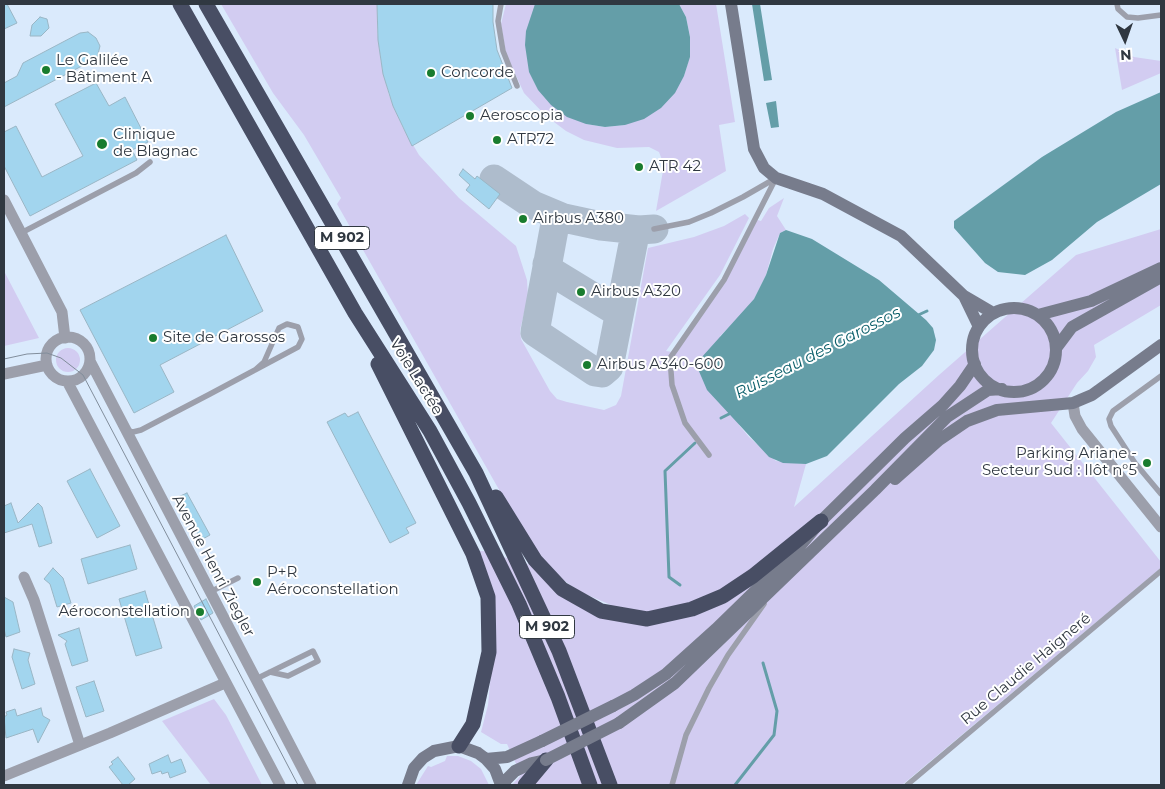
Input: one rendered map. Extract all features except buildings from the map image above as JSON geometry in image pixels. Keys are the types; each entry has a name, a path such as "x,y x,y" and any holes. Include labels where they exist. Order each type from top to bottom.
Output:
{"highway":[{"name":"Voie Lactée","path":"180,4 354,313 430,431 492,548 519,604 558,697 590,785"},
{"name":"Voie Lactée","path":"206,4 476,473 559,651 610,785"},
{"path":"354,313 393,397 473,554 488,597 489,652 473,724 460,746"},
{"path":"476,473 494,494 535,560 562,589 601,611 647,619 692,609 723,596 753,576 821,521"},
{"path":"525,785 546,760"}],"main road":[{"path":"731,4 754,149 764,168 776,178 822,194 901,236 964,296 993,313"},
{"path":"1038,315 1091,301 1161,268"},
{"path":"1056,347 1072,328 1161,277"},
{"path":"964,296 979,327"},
{"path":"405,784 414,768 423,758 434,751 460,746 486,759 494,769 502,785 515,771 532,762 546,760 619,723 675,683 947,417 988,390 1016,391 1030,389 1041,382 1053,366 1056,347 1050,327 1038,315 1024,308 1008,308 993,313 979,327 974,339 972,352 975,364 986,380 1002,389"},
{"path":"874,490 884,488 939,440 981,414 1014,407 1072,403 1092,396 1161,345"},
{"path":"486,759 508,757 613,706 651,684 687,656 795,552 821,521 905,438 943,405 960,386 975,364"}],"street":[{"path":"4,200 62,312 65,338"},
{"path":"67,381 83,375 90,361 87,348 82,343 65,338 51,345 46,356 47,365 54,376 67,381 280,785"},
{"name":"Avenue Henri Ziegler","path":"90,361 311,785"},
{"path":"4,374 47,365"},
{"path":"1072,403 1075,416 1082,429 1161,527"},
{"path":"24,578 34,600 80,746"},
{"path":"4,776 80,746 225,683"}],"lane":[{"path":"501,4 498,22 503,51 517,86"},
{"path":"1116,4 1126,17 1138,18 1161,15"},
{"path":"21,233 136,173 150,162"},
{"path":"654,229 672,226 704,216 744,198 776,178"},
{"path":"709,454 684,423 672,385 670,358 724,280 776,178"},
{"path":"124,428 129,432 141,430 256,370 298,347 302,339 298,327 287,324 279,328 264,362 256,370"},
{"path":"1161,376 1113,411 1109,419 1111,426 1135,463 1161,494"},
{"name":"Rue Claudie Haigneré","path":"907,785 1161,571"},
{"path":"210,592 238,578"},
{"path":"673,784 678,759 686,735 709,688 728,655 780,582"},
{"path":"256,679 270,672 313,651 318,661 288,676 270,672"}],"shaded area":[{"path":"221,4 377,4 377,29 381,62 389,95 402,126 419,155 459,198 516,246 527,280 528,297 520,330 521,339 550,391 557,399 604,410 616,405 621,396 648,248 694,237 724,226 745,214 749,218 720,275 666,351 672,352 723,278 754,219 761,221 769,208 784,198 777,216 786,230 780,233 773,249 766,275 754,299 744,313 720,336 739,425 749,437 776,461 806,464 794,507 939,375 1076,255 1161,229 1161,305 1094,345 1096,357 1051,423 1161,562 1161,568 902,785 512,785 521,775 507,744 501,744 481,732 488,705 495,631 478,551 531,565 585,606 611,605 578,591 553,572 527,539 337,204 341,198 304,135 273,93"},
{"path":"506,4 535,4 586,124 605,127 625,125 684,76 690,56 690,37 686,17 679,4 716,4 735,122 719,125 726,171 656,211 664,165 659,152 649,147 617,148 584,140 566,131 546,116 524,93 506,54 501,24"},
{"path":"1115,48 1134,57 1161,61 1161,73 1122,90"},
{"path":"4,271 39,338 4,346"},
{"path":"68,348 77,351 80,360 77,369 68,372 59,369 56,360 59,351"},
{"path":"214,699 226,715 262,785 211,785 162,721"},
{"path":"447,756 458,756 471,761 481,769 489,785 416,785 428,766 431,767 445,761"}],"water":[{"path":"535,4 679,4 686,17 690,37 690,57 684,76 675,93 661,108 644,119 625,125 605,127 586,124 567,117 551,105 538,90 529,72 525,45 526,31"},
{"path":"752,4 760,4 772,80 764,81"},
{"path":"1161,92 1161,184 1097,222 1052,260 1025,275 998,272 985,263 954,228 954,221 1042,157 1116,112"},
{"path":"776,101 779,127 771,128 766,103"},
{"path":"786,230 812,239 879,280 926,320 933,328 936,340 934,350 922,366 899,384 827,456 806,464 783,463 769,457 707,390 698,369 701,358 754,299 766,275 780,233"}],"waterway":[{"name":"Ruisseau des Garossos","path":"916,316 927,311"},
{"name":"Ruisseau des Garossos","path":"721,418 731,413"},
{"name":"Ruisseau des Garossos","path":"680,585 669,577 665,471 695,443"},
{"name":"Ruisseau des Garossos","path":"735,785 774,735 777,711 763,663"}],"taxiway":[{"path":"494,179 533,205 564,218"},
{"path":"639,230 601,226 564,218 555,224 535,332 595,372 602,373 609,367 635,234 639,230 654,229"},
{"path":"547,264 552,272 611,308 618,308 621,304"}],"tram line":[{"path":"4,359 27,354 47,353 61,358 83,375 298,785"}],"place":[{"name":"Le Galilée - Bâtiment A","path":"46,70"},
{"name":"Concorde","path":"431,73"},
{"name":"Aeroscopia","path":"470,116"},
{"name":"ATR72","path":"497,140"},
{"name":"Clinique de Blagnac","path":"102,144"},
{"name":"ATR 42","path":"639,167"},
{"name":"Airbus A380","path":"523,219"},
{"name":"Airbus A320","path":"581,292"},
{"name":"Site de Garossos","path":"153,338"},
{"name":"Airbus A340-600","path":"587,365"},
{"name":"Parking Ariane - Secteur Sud : Ilôt n°5","path":"1147,463"},
{"name":"P+R Aéroconstellation","path":"257,582"},
{"name":"Aéroconstellation","path":"200,612"}]}
